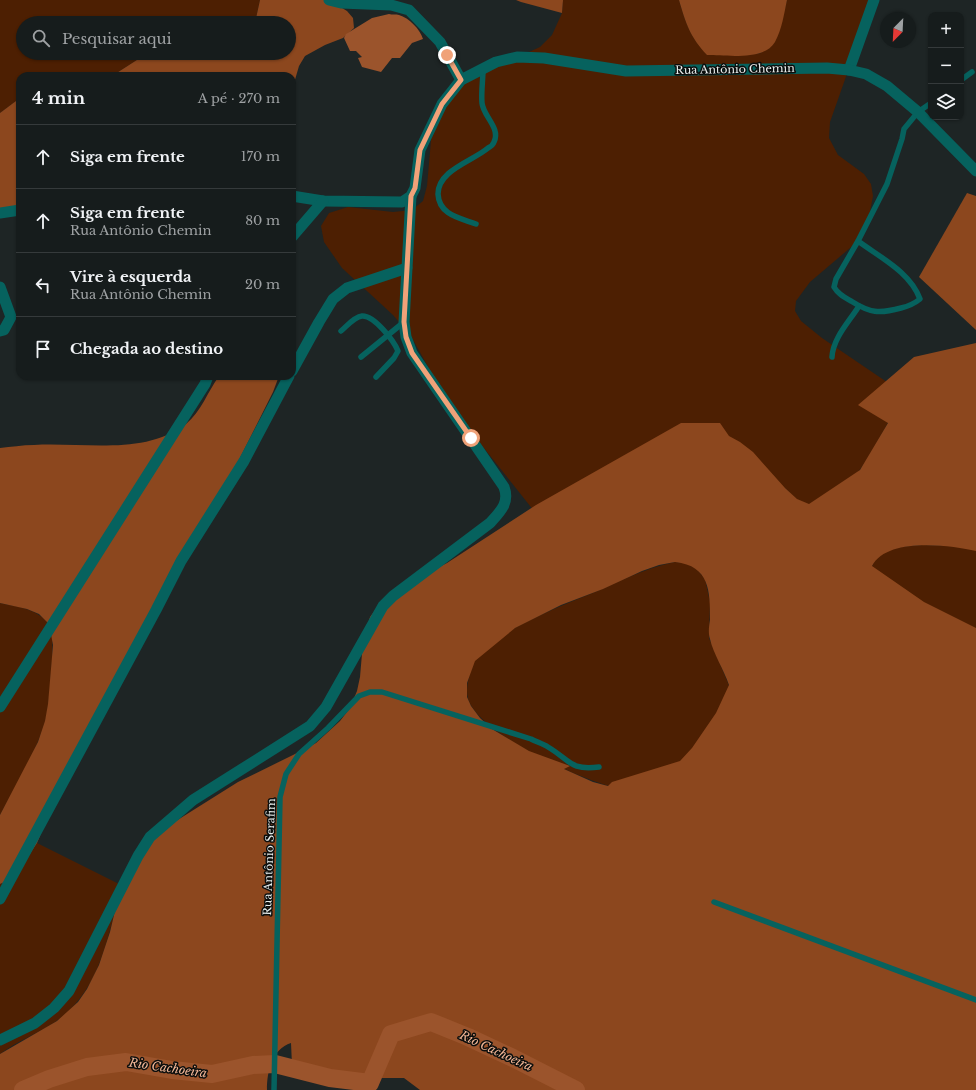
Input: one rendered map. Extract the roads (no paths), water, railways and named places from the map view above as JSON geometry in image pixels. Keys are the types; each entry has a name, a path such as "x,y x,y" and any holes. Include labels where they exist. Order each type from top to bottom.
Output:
{"street":[{"path":"330,0 342,3 391,5 409,10 440,42 461,80"},
{"path":"849,70 874,0"},
{"name":"Rua Antônio Chemin","path":"0,1040 35,1023 54,1008 69,991 138,856 150,837 192,800 310,726 326,707 383,606 393,596 490,523 506,503 507,494 504,487 412,353 406,337 404,322 411,196 415,188 420,150 442,104 461,80 496,62 517,57 544,58 626,71 827,68 849,70 866,74 887,86 918,112 976,171"},
{"path":"296,197 323,202 402,202 411,196"},
{"path":"296,232 323,202"},
{"path":"0,213 16,211"},
{"path":"296,364 333,300 347,288 407,268"},
{"path":"0,287 11,316 4,330 0,331"},
{"path":"0,707 206,380"},
{"path":"0,899 181,561 244,460 288,380"}],"lane":[{"path":"476,224 454,216 444,210 440,204 438,193 441,184 449,173 485,151 494,143 496,133 482,104 483,69"},
{"path":"964,78 972,72"},
{"path":"858,241 904,273 916,289 920,299 913,305 886,312 873,311 860,306 838,293 834,287 836,279 858,241 887,184 904,129 918,112 928,104"},
{"path":"832,357 835,341 860,306"},
{"path":"341,331 354,319 360,316 366,316 374,321 388,335 398,351 394,358 376,377"},
{"path":"361,358 404,322"},
{"name":"Rua Antônio Serafim","path":"274,1090 280,797 286,774 299,754 328,728 358,696 370,692 382,692 531,739 549,748 575,766 586,769 599,766"},
{"path":"714,902 976,1000"}],"waterway":[{"name":"Rio Cachoeira","path":"23,1090 49,1079 87,1067 126,1062 172,1070 212,1074 253,1065 275,1064 330,1078 370,1083 391,1034 431,1022 513,1058 576,1090"}]}
